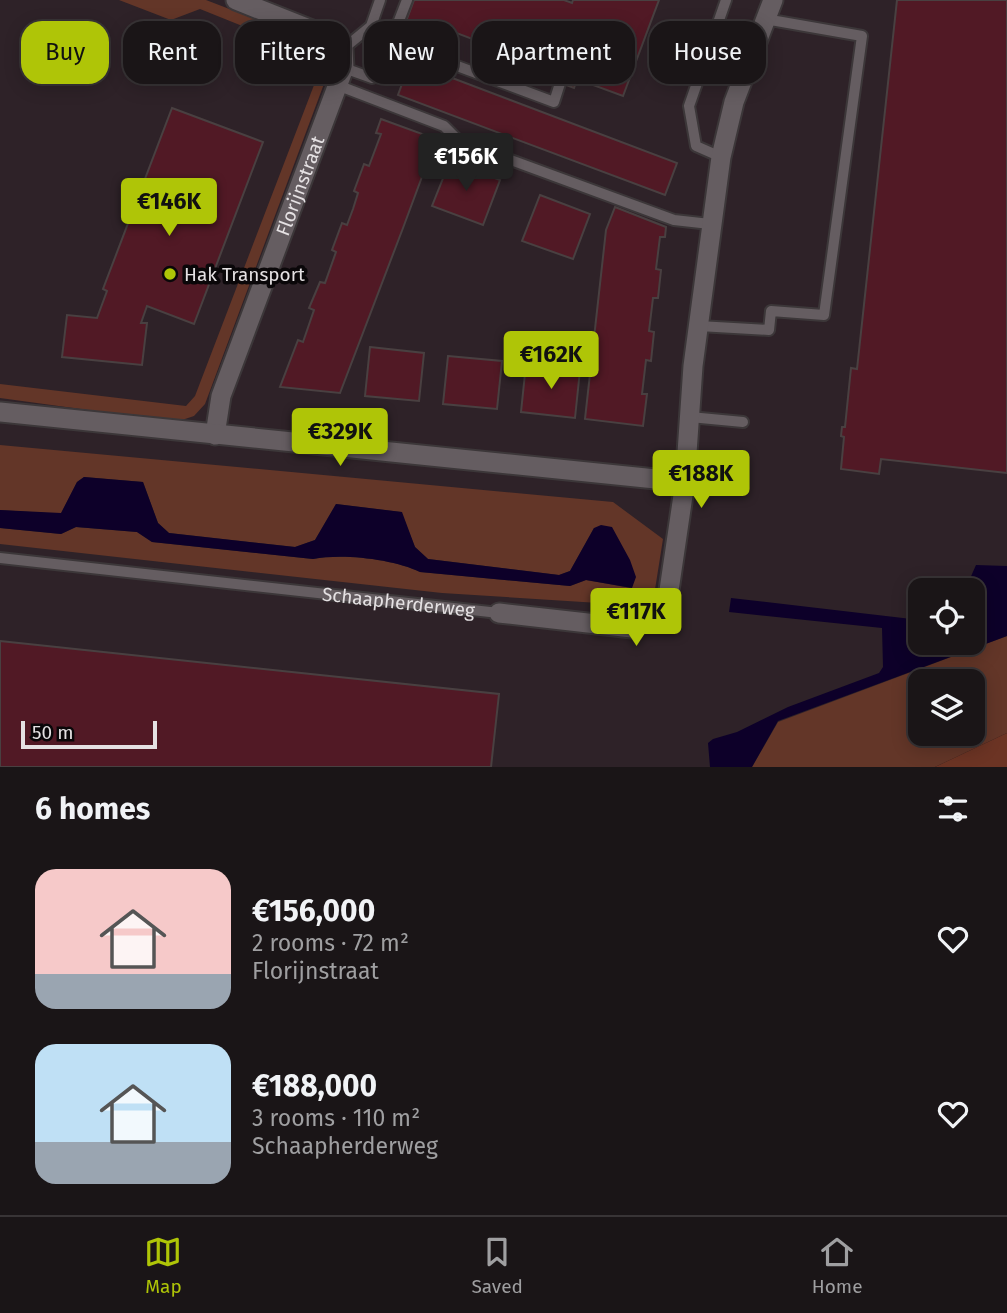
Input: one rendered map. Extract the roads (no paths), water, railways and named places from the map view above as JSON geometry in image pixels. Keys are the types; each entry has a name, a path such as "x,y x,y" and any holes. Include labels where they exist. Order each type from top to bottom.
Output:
{"street":[{"path":"236,0 289,21"},
{"name":"Schaapherderweg","path":"499,613 632,628 655,617 667,604 685,482 710,224 721,157 734,102 773,0"},
{"name":"Florijnstraat","path":"215,435 221,396 335,84"},
{"path":"0,412 685,482"}],"lane":[{"path":"350,55 371,26 380,0"},
{"path":"399,21 407,0"},
{"path":"721,157 696,146 689,106 726,0"},
{"path":"699,326 769,330 771,311 824,314 862,36 765,19"},
{"path":"350,72 444,126 459,141 674,220 710,224"},
{"path":"506,84 554,102 560,84"},
{"path":"690,417 743,422"},
{"name":"Schaapherderweg","path":"0,558 499,613"}],"place":[{"name":"Hak Transport","path":"170,274"}]}
